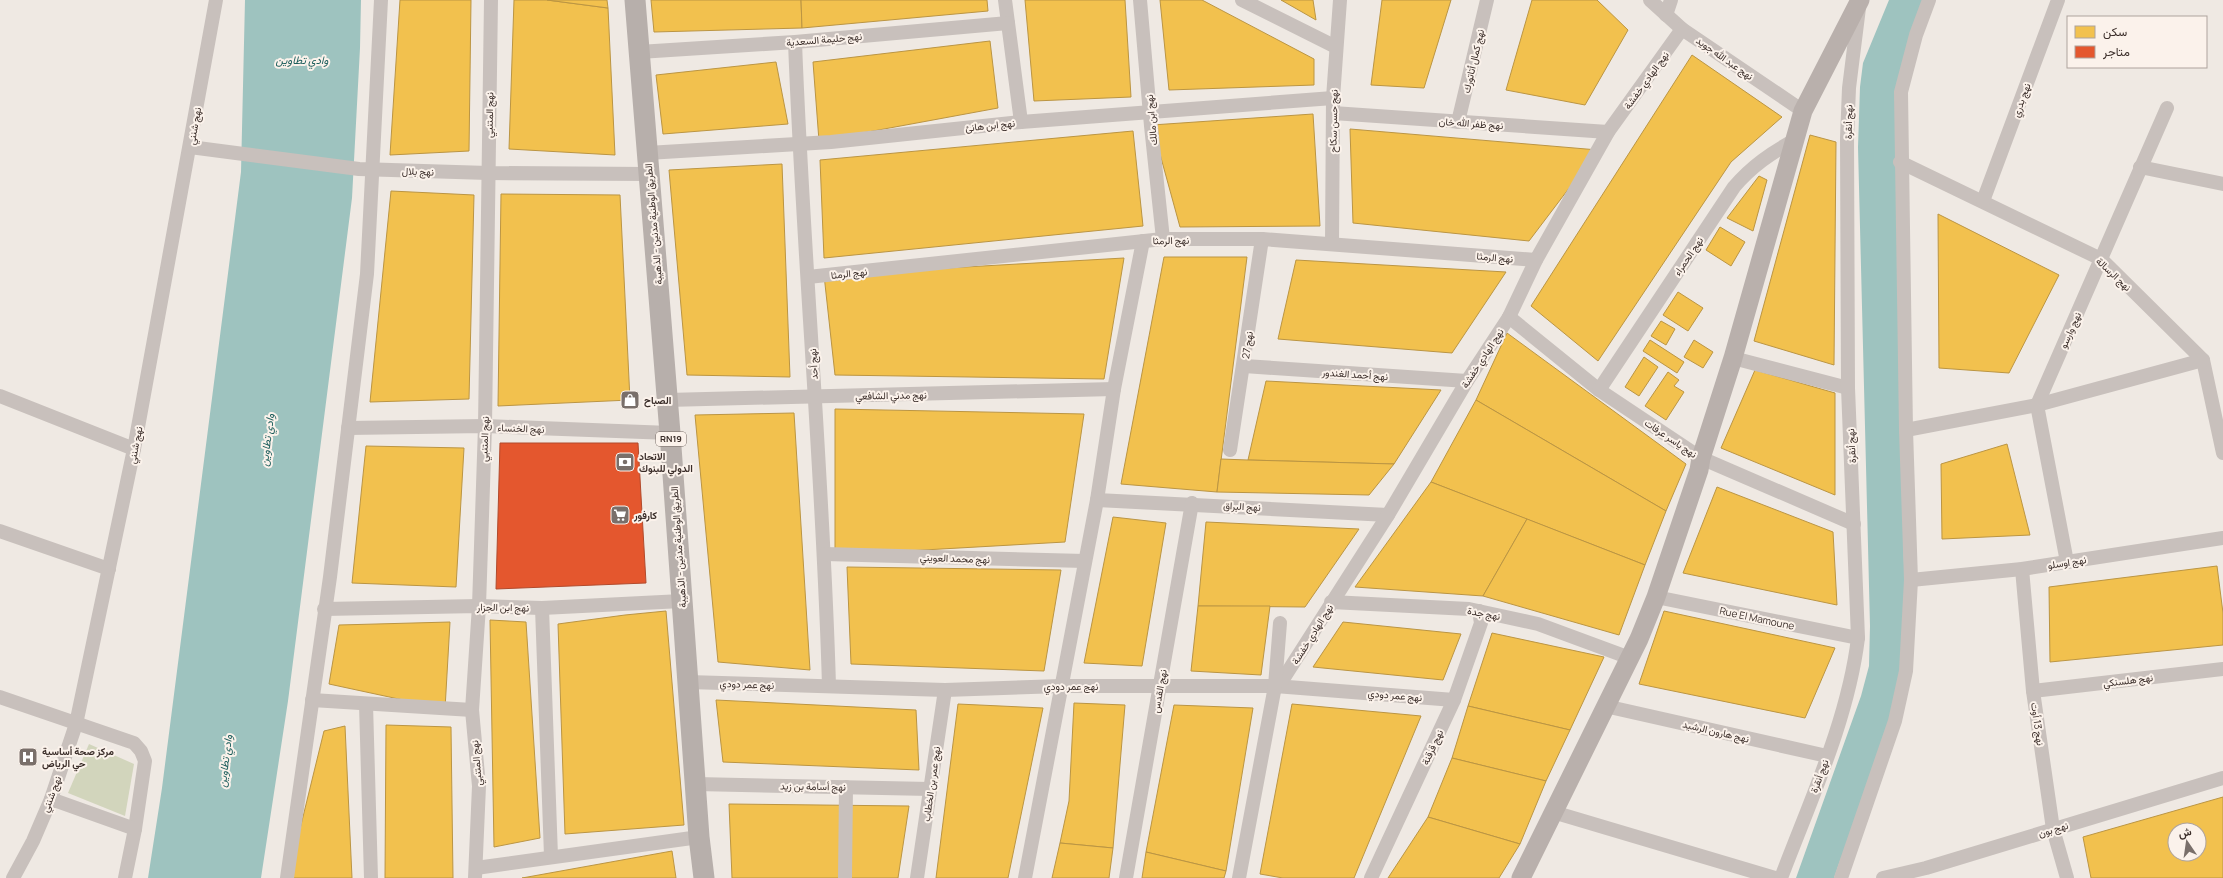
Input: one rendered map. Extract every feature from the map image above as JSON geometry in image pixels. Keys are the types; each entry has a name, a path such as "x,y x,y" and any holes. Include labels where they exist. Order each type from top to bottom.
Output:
{"main road":[{"name":"الطريق الوطنية مدنين - الذهيبة","path":"635,0 670,433 699,837 704,878"},
{"path":"1521,878 1630,658 1656,597 1699,470 1700,458 1733,358 1803,112 1860,0"}],"street":[{"path":"287,878 312,700 367,274 366,169 382,0"},
{"name":"نهج المتنبي","path":"475,873 479,786 472,710 479,606 485,426 491,0"},
{"path":"1005,0 1021,122"},
{"name":"نهج ابن مالك","path":"1140,0 1163,240"},
{"path":"1242,0 1336,47"},
{"name":"نهج حسن سكاح","path":"1332,243 1333,98 1340,0"},
{"name":"نهج كمال أتاتورك","path":"1458,122 1487,0"},
{"name":"نهج عبد الله جويد","path":"1650,0 1682,29 1803,112"},
{"path":"1666,15 1671,0"},
{"name":"نهج أنقرة","path":"1781,878 1844,708 1855,667 1858,638 1848,388 1849,88 1860,0"},
{"path":"1841,878 1895,721 1906,671 1911,580 1900,162 1901,92 1916,35 1929,0"},
{"name":"نهج بدري","path":"1983,201 2058,0"},
{"name":"نهج شنني","path":"13,878 33,841 51,798 76,724 134,449 190,147 212,1"},
{"name":"نهج حليمة السعدية","path":"639,52 795,42 1008,23"},
{"name":"نهج الهادي خفشة","path":"1239,878 1277,687 1388,515 1466,381 1509,317 1536,260 1608,132 1682,29"},
{"name":"نهج أحد","path":"795,42 799,144 825,554 829,686"},
{"name":"نهج ابن هانئ","path":"648,164 799,144 1021,122 1333,98"},
{"name":"نهج وارسو","path":"2037,404 2167,108"},
{"name":"نهج ظفر الله خان","path":"1333,113 1608,132"},
{"name":"نهج الحمراء","path":"1599,390 1734,187 1748,170 1766,156 1795,140"},
{"name":"نهج بلال","path":"190,147 366,169 488,173 648,164"},
{"name":"نهج الرسالة","path":"1900,162 2101,259 2202,360"},
{"path":"2140,167 2223,184"},
{"name":"نهج الرمثا","path":"808,277 1163,240 1262,239 1332,243 1536,260"},
{"name":"نهج 27","path":"1230,450 1244,366 1262,239"},
{"path":"1026,878 1084,561 1097,500 1114,389 1143,241"},
{"name":"نهج ياسر عرفات","path":"1509,317 1599,390 1700,458 1854,524"},
{"path":"1733,358 1848,388"},
{"path":"1906,430 2037,404 2202,360 2222,434 2223,453"},
{"name":"نهج أحمد الغندور","path":"1244,366 1466,381"},
{"name":"نهج مدني الشافعي","path":"667,400 1114,389"},
{"path":"0,396 134,449"},
{"path":"2037,404 2067,562"},
{"name":"نهج الخنساء","path":"348,428 485,426 670,433"},
{"name":"نهج البراق","path":"1097,500 1388,515"},
{"name":"نهج القدس","path":"1126,878 1192,504"},
{"path":"0,531 109,569"},
{"name":"نهج اوسلو","path":"1911,580 2022,569 2223,538"},
{"name":"نهج محمد العويني","path":"825,554 1084,561"},
{"name":"نهج 13 أوت","path":"2022,569 2033,691 2053,830 2067,878"},
{"name":"Rue El Mamoune","path":"1656,597 1858,638"},
{"name":"نهج ابن الجزار","path":"324,609 479,606 542,608 682,600"},
{"name":"نهج جدة","path":"1331,602 1469,609 1538,624 1630,658"},
{"path":"542,608 551,856"},
{"name":"نهج قرقنة","path":"1371,878 1454,700 1481,623 1479,611"},
{"path":"1277,687 1280,623"},
{"name":"نهج هلسنكي","path":"2033,691 2223,669"},
{"name":"نهج عمر دودي","path":"688,682 945,690 1061,686 1277,687 1454,700"},
{"name":"نهج عمر بن الخطاب","path":"917,878 945,690"},
{"path":"0,697 134,743 141,751 145,762 135,828 125,878"},
{"path":"312,700 472,710"},
{"path":"366,704 371,878"},
{"name":"نهج هارون الرشيد","path":"1605,706 1827,756"},
{"name":"نهج بون","path":"1883,878 1926,868 2223,778"},
{"name":"نهج أسامة بن زيد","path":"696,784 930,790"},
{"path":"845,878 846,787"},
{"path":"51,798 135,828"},
{"path":"1553,812 1775,878"},
{"path":"475,873 551,856 699,837"}],"green space":[{"path":"89,744 134,764 125,816 68,793"}],"water":[{"name":"وادي تطاوين","path":"245,0 361,0 352,198 288,701 261,878 148,878 162,788 241,172"},
{"path":"1889,0 1924,0 1896,88 1905,624 1897,701 1834,878 1796,878 1861,696 1869,666 1870,626 1858,147 1860,87 1863,63"}],"building: سكن":[{"path":"400,0 471,0 469,151 390,155"},
{"path":"514,0 547,0 608,8 615,155 509,149"},
{"path":"547,0 607,0 608,8"},
{"path":"651,0 801,0 802,28 654,32"},
{"path":"801,0 987,0 988,11 802,28"},
{"path":"1025,0 1125,0 1131,97 1034,101"},
{"path":"1160,0 1202,0 1314,59 1314,85 1169,90"},
{"path":"1281,0 1313,0 1316,20"},
{"path":"1382,0 1451,0 1424,88 1371,85"},
{"path":"1532,0 1597,0 1628,30 1585,105 1506,90"},
{"path":"990,41 998,108 819,141 813,62"},
{"path":"1692,55 1782,117 1731,162 1598,361 1531,306"},
{"path":"776,62 788,124 663,134 656,75"},
{"path":"1313,114 1320,226 1180,227 1152,125"},
{"path":"1350,129 1598,150 1529,241 1353,223"},
{"path":"1133,131 1143,226 824,258 820,160"},
{"path":"1810,135 1836,142 1834,365 1754,341"},
{"path":"782,164 790,377 687,375 669,170"},
{"path":"1759,176 1767,180 1753,231 1727,218"},
{"path":"391,191 474,195 469,399 370,402"},
{"path":"501,194 620,195 630,400 498,406"},
{"path":"1938,214 2059,275 2009,373 1939,368"},
{"path":"1720,227 1745,242 1731,266 1706,250"},
{"path":"1164,257 1247,257 1217,492 1121,484"},
{"path":"1124,258 1104,379 835,375 824,275"},
{"path":"1296,260 1506,272 1452,353 1278,339"},
{"path":"1678,292 1703,308 1688,331 1663,315"},
{"path":"1661,321 1675,329 1666,345 1651,336"},
{"path":"1507,333 1686,464 1666,511 1476,400"},
{"path":"1650,340 1684,362 1677,373 1643,351"},
{"path":"1694,340 1713,352 1703,368 1684,357"},
{"path":"1644,357 1658,367 1639,396 1625,387"},
{"path":"1755,370 1835,393 1835,495 1721,448"},
{"path":"1668,372 1679,380 1674,386 1684,392 1666,420 1645,406"},
{"path":"1266,381 1441,390 1394,464 1248,460"},
{"path":"1476,400 1666,511 1645,565 1431,482"},
{"path":"835,409 1084,414 1065,542 835,555"},
{"path":"794,413 810,670 718,662 695,415"},
{"path":"2007,444 2030,535 1942,539 1941,464"},
{"path":"366,446 464,448 456,587 352,583"},
{"path":"1221,459 1394,464 1369,495 1217,492"},
{"path":"1431,482 1527,519 1483,596 1355,587"},
{"path":"1717,487 1833,532 1837,605 1683,573"},
{"path":"1113,517 1166,523 1142,666 1084,663"},
{"path":"1527,519 1645,565 1619,635 1483,596"},
{"path":"1206,522 1359,529 1305,607 1198,606"},
{"path":"2217,566 2223,613 2223,645 2050,662 2049,587"},
{"path":"847,567 1061,570 1044,671 851,664"},
{"path":"1198,606 1270,606 1261,675 1191,671"},
{"path":"666,611 684,825 565,834 558,624"},
{"path":"1664,611 1835,648 1805,718 1639,684"},
{"path":"490,620 526,622 540,838 494,847"},
{"path":"450,622 445,709 329,684 339,625"},
{"path":"1343,622 1461,634 1443,680 1313,667"},
{"path":"1492,633 1604,657 1570,730 1468,706"},
{"path":"716,700 916,710 919,770 723,762"},
{"path":"1074,703 1125,705 1113,848 1060,843 1069,801"},
{"path":"958,704 1043,708 1008,878 936,878"},
{"path":"1292,704 1421,716 1354,878 1283,878 1260,874"},
{"path":"1174,705 1253,708 1226,871 1146,852"},
{"path":"1468,706 1570,730 1546,781 1452,758"},
{"path":"386,725 451,727 453,878 385,878"},
{"path":"345,726 352,878 288,878 324,731"},
{"path":"1452,758 1546,781 1520,844 1428,817"},
{"path":"2223,797 2223,878 2091,878 2083,837"},
{"path":"729,804 909,806 898,878 732,878"},
{"path":"1428,817 1520,844 1499,878 1388,878"},
{"path":"1060,843 1113,848 1109,878 1052,878"},
{"path":"672,851 676,878 522,878"},
{"path":"1146,852 1226,871 1224,878 1142,878"}],"building: متاجر":[{"path":"500,443 638,443 646,583 496,589"}],"place":[{"name":"الصباح","path":"630,400"},
{"name":"الاتحاد الدولي للبنوك","path":"625,462"},
{"name":"كارفور","path":"620,515"},
{"name":"مركز صحة أساسية حي الرياض","path":"28,757"}]}
